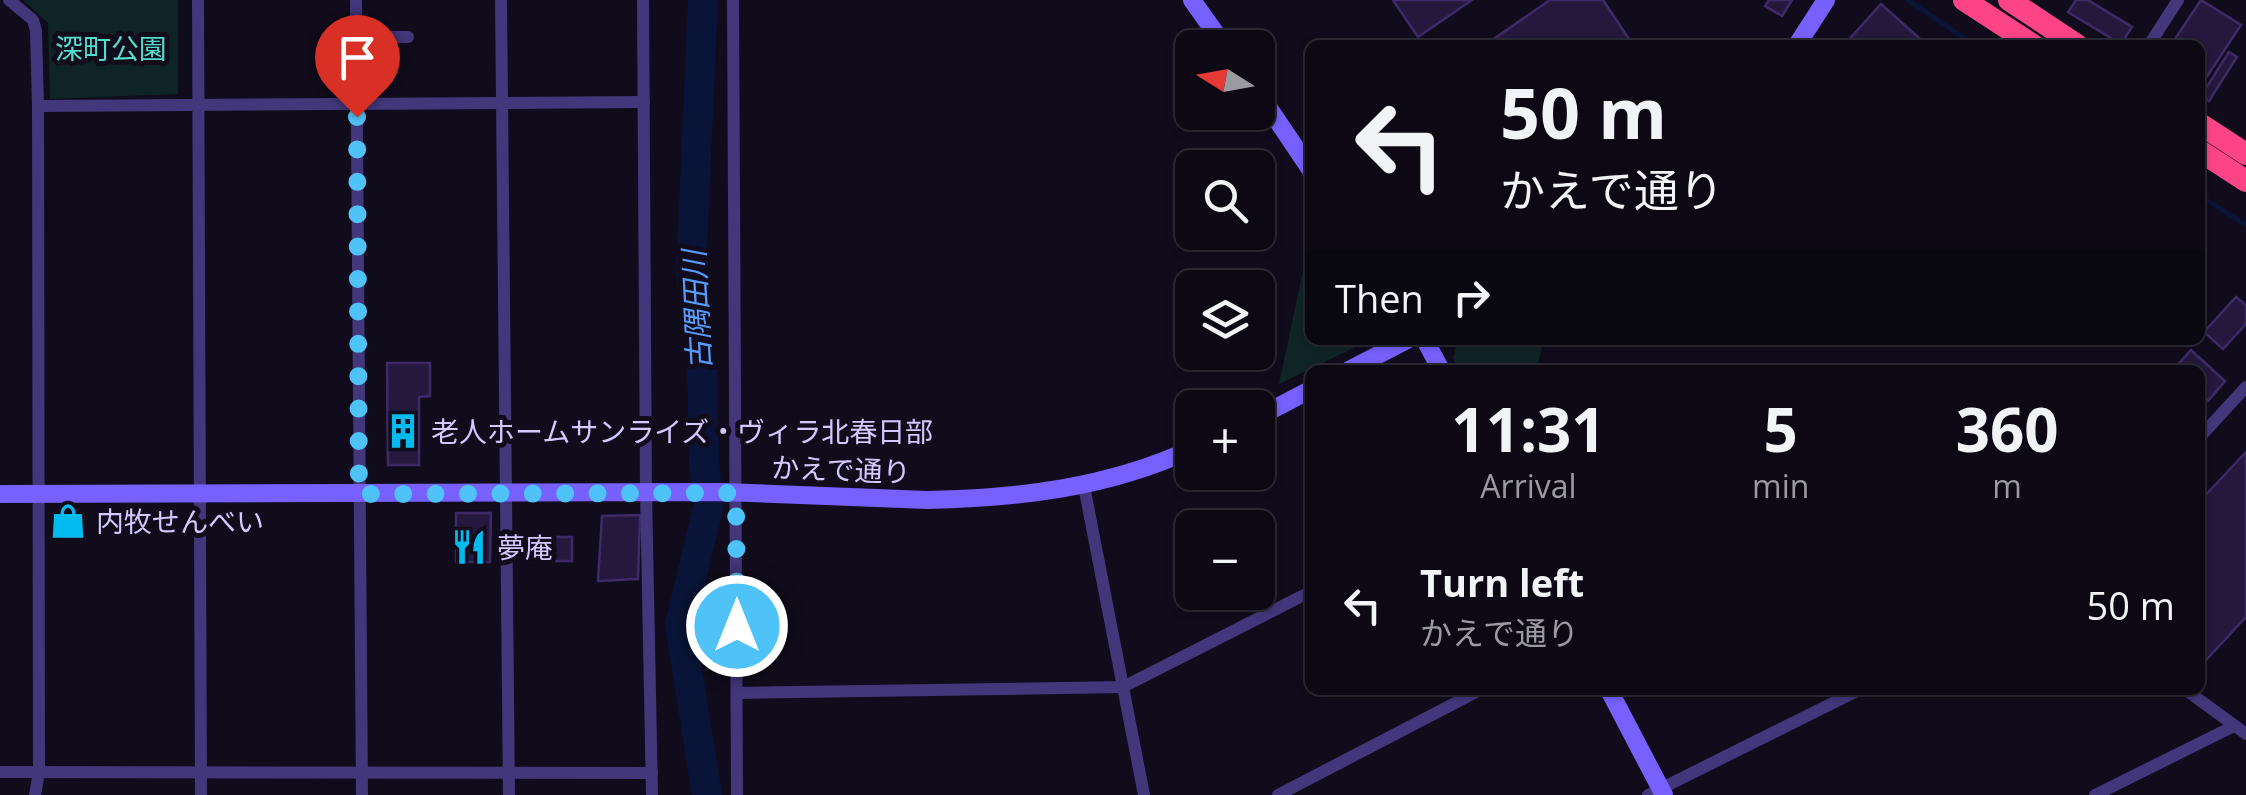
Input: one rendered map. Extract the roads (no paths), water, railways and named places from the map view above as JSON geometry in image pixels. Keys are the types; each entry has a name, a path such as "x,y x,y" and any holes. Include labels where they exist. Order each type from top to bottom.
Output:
{"highway":[{"path":"1964,0 2025,40"},
{"path":"2009,0 2070,40"},
{"path":"2205,127 2246,154"},
{"path":"2205,154 2246,181"}],"street":[{"path":"9,0 33,20 36,31 39,494 35,795"},
{"path":"198,0 201,795"},
{"path":"356,0 362,795"},
{"path":"501,0 510,795"},
{"path":"643,0 652,492 652,795"},
{"path":"732,0 730,492 737,795"},
{"path":"1192,0 1213,30"},
{"path":"1800,40 1826,0"},
{"path":"2152,40 2178,0"},
{"path":"356,37 408,37"},
{"path":"38,106 644,102"},
{"path":"1275,118 1305,162"},
{"path":"1359,365 1397,345"},
{"path":"2205,432 2246,387"},
{"path":"1275,408 1305,393"},
{"name":"かえで通り","path":"0,494 730,492 927,500 1004,498 1084,486 1175,456"},
{"path":"1084,486 1144,795"},
{"path":"737,693 1124,687 1305,595"},
{"path":"1278,795 1470,695"},
{"path":"1611,695 1658,793 1849,695"},
{"path":"2096,795 2240,730 2193,695"},
{"path":"0,772 652,773"}],"waterway":[{"name":"古隅田川","path":"703,0 691,273 702,371 709,504 680,625 707,795"},
{"path":"1908,0 1967,40"},
{"path":"2205,199 2246,225"}],"place":[{"name":"老人ホームサンライズ・ヴィラ北春日部","path":"403,431"},
{"name":"内牧せんべい","path":"68,521"},
{"name":"夢庵","path":"469,547"}],"park label":[{"name":"深町公園","path":"111,48"}]}
